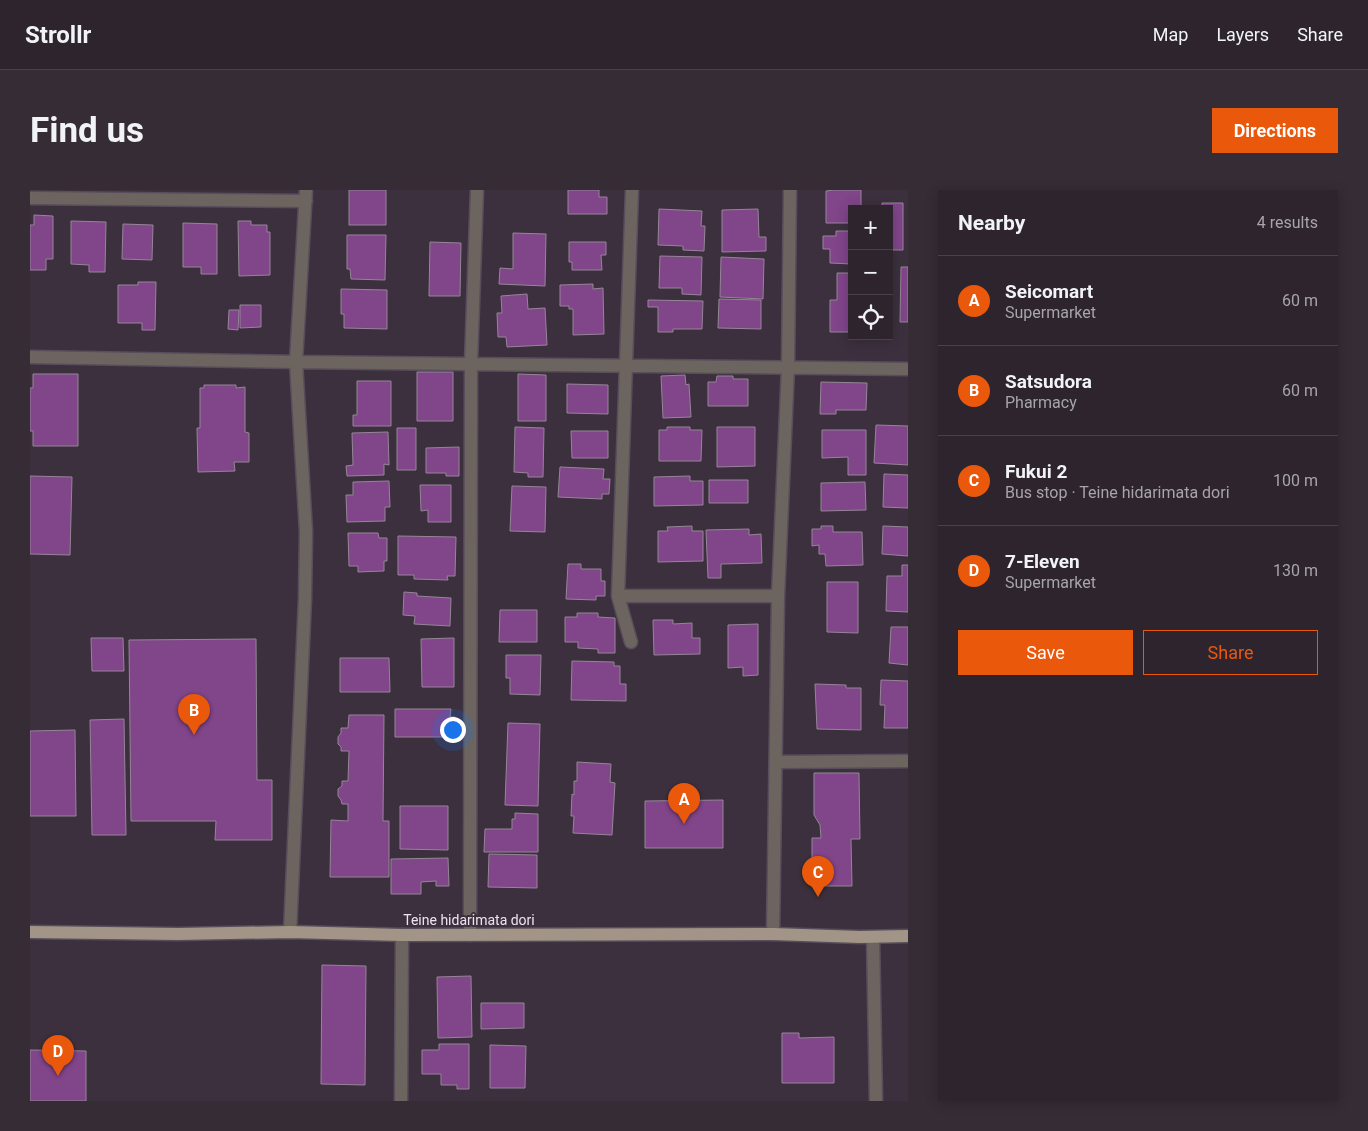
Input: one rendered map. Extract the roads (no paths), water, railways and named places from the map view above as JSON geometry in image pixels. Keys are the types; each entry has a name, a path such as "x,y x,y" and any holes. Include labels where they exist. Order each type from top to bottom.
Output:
{"main road":[{"name":"Teine hidarimata dori","path":"30,932 908,936"}],"street":[{"path":"470,935 471,363 477,190"},
{"path":"631,642 618,596 632,190"},
{"path":"774,934 778,596 788,367 790,190"},
{"path":"30,198 145,194 306,195 296,362 306,532 305,599 290,932"},
{"path":"30,356 296,362 908,369"},
{"path":"618,596 778,596"},
{"path":"776,762 908,760"},
{"path":"401,1101 402,935"},
{"path":"873,937 876,1101"}],"place":[{"name":"Satsudora","path":"194,735"},
{"name":"Seicomart","path":"684,824"},
{"name":"Fukui 2","path":"818,897"},
{"name":"7-Eleven","path":"58,1076"}]}
